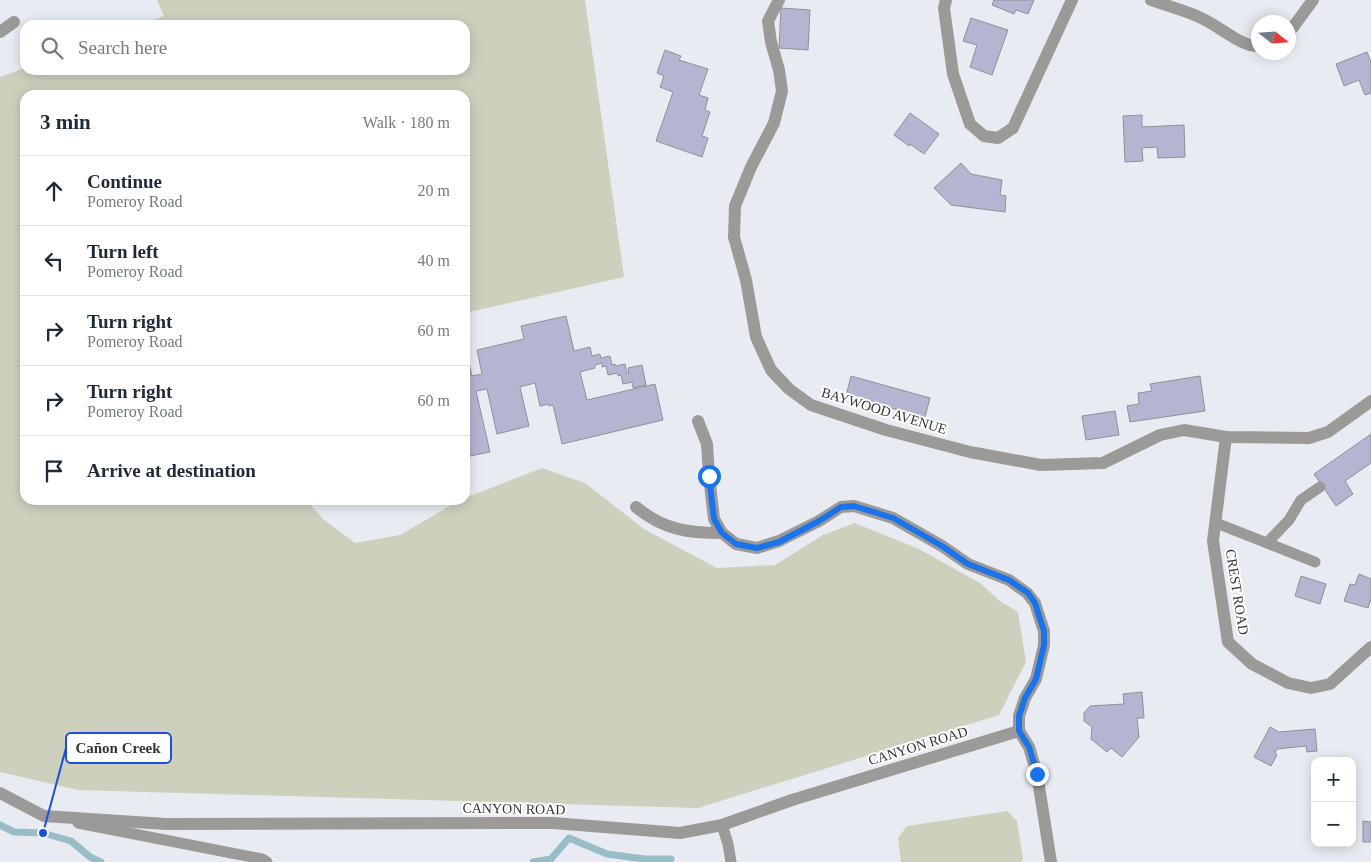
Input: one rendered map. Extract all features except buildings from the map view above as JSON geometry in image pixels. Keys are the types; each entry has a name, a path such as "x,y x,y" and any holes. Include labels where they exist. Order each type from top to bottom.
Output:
{"street":[{"name":"BAYWOOD AVENUE","path":"779,0 768,21 770,42 779,70 782,91 774,123 751,167 734,206 734,237 746,280 756,337 771,370 789,389 811,405 886,430 970,452 1041,465 1103,463 1160,436 1184,430 1226,437 1309,438 1328,432 1371,401"},
{"path":"946,0 944,8 953,74 970,124 984,136 998,138 1013,128 1072,0"},
{"path":"1151,0 1201,17 1224,32 1251,45"},
{"path":"1296,23 1313,0"},
{"path":"0,32 14,22"},
{"path":"698,421 707,444 714,519 722,533 736,544 757,548 779,542 841,507 854,506 893,518 942,546 968,564 1009,580 1028,593 1035,603 1044,631 1044,645 1036,679 1025,698 1019,716 1019,731 1029,747 1037,774 1051,862"},
{"name":"CREST ROAD","path":"1226,437 1213,541 1228,642 1252,664 1288,683 1310,688 1330,684 1371,647"},
{"path":"636,507 648,517 673,528 687,532 722,533"},
{"name":"CANYON ROAD","path":"0,793 44,816 166,824 553,824 680,833 722,825 792,800 1019,731"}],"lane":[{"path":"1268,543 1289,520 1301,500 1320,487"},
{"path":"1216,523 1315,562"},
{"path":"44,816 262,859 267,862"},
{"path":"722,825 731,862"}],"green space":[{"path":"157,0 585,0 624,277 470,312 470,90 20,90 20,505 310,505 323,519 355,543 400,535 451,505 470,505 470,496 542,468 585,483 644,529 717,568 775,565 823,535 855,523 919,549 980,583 1000,601 1018,612 1026,662 999,715 698,808 78,790 0,772 0,77 20,70 20,75 470,75 470,20 154,20 164,16"},
{"path":"1007,811 1017,821 1023,859 1021,862 901,862 898,838 907,826"}],"waterway":[{"path":"0,825 14,832 43,833 71,841 90,857 101,862"},
{"path":"533,862 551,859 569,838 607,854 644,859 671,859"}],"place":[{"name":"Cañon Creek","path":"43,833"}],"route":[{"path":"709,476 714,519 722,533 736,544 757,548 779,542 841,507 854,506 893,518 916,530 968,564 1009,580 1028,593 1035,603 1044,631 1044,645 1036,679 1025,698 1019,716 1019,731 1029,747 1037,774"}]}
